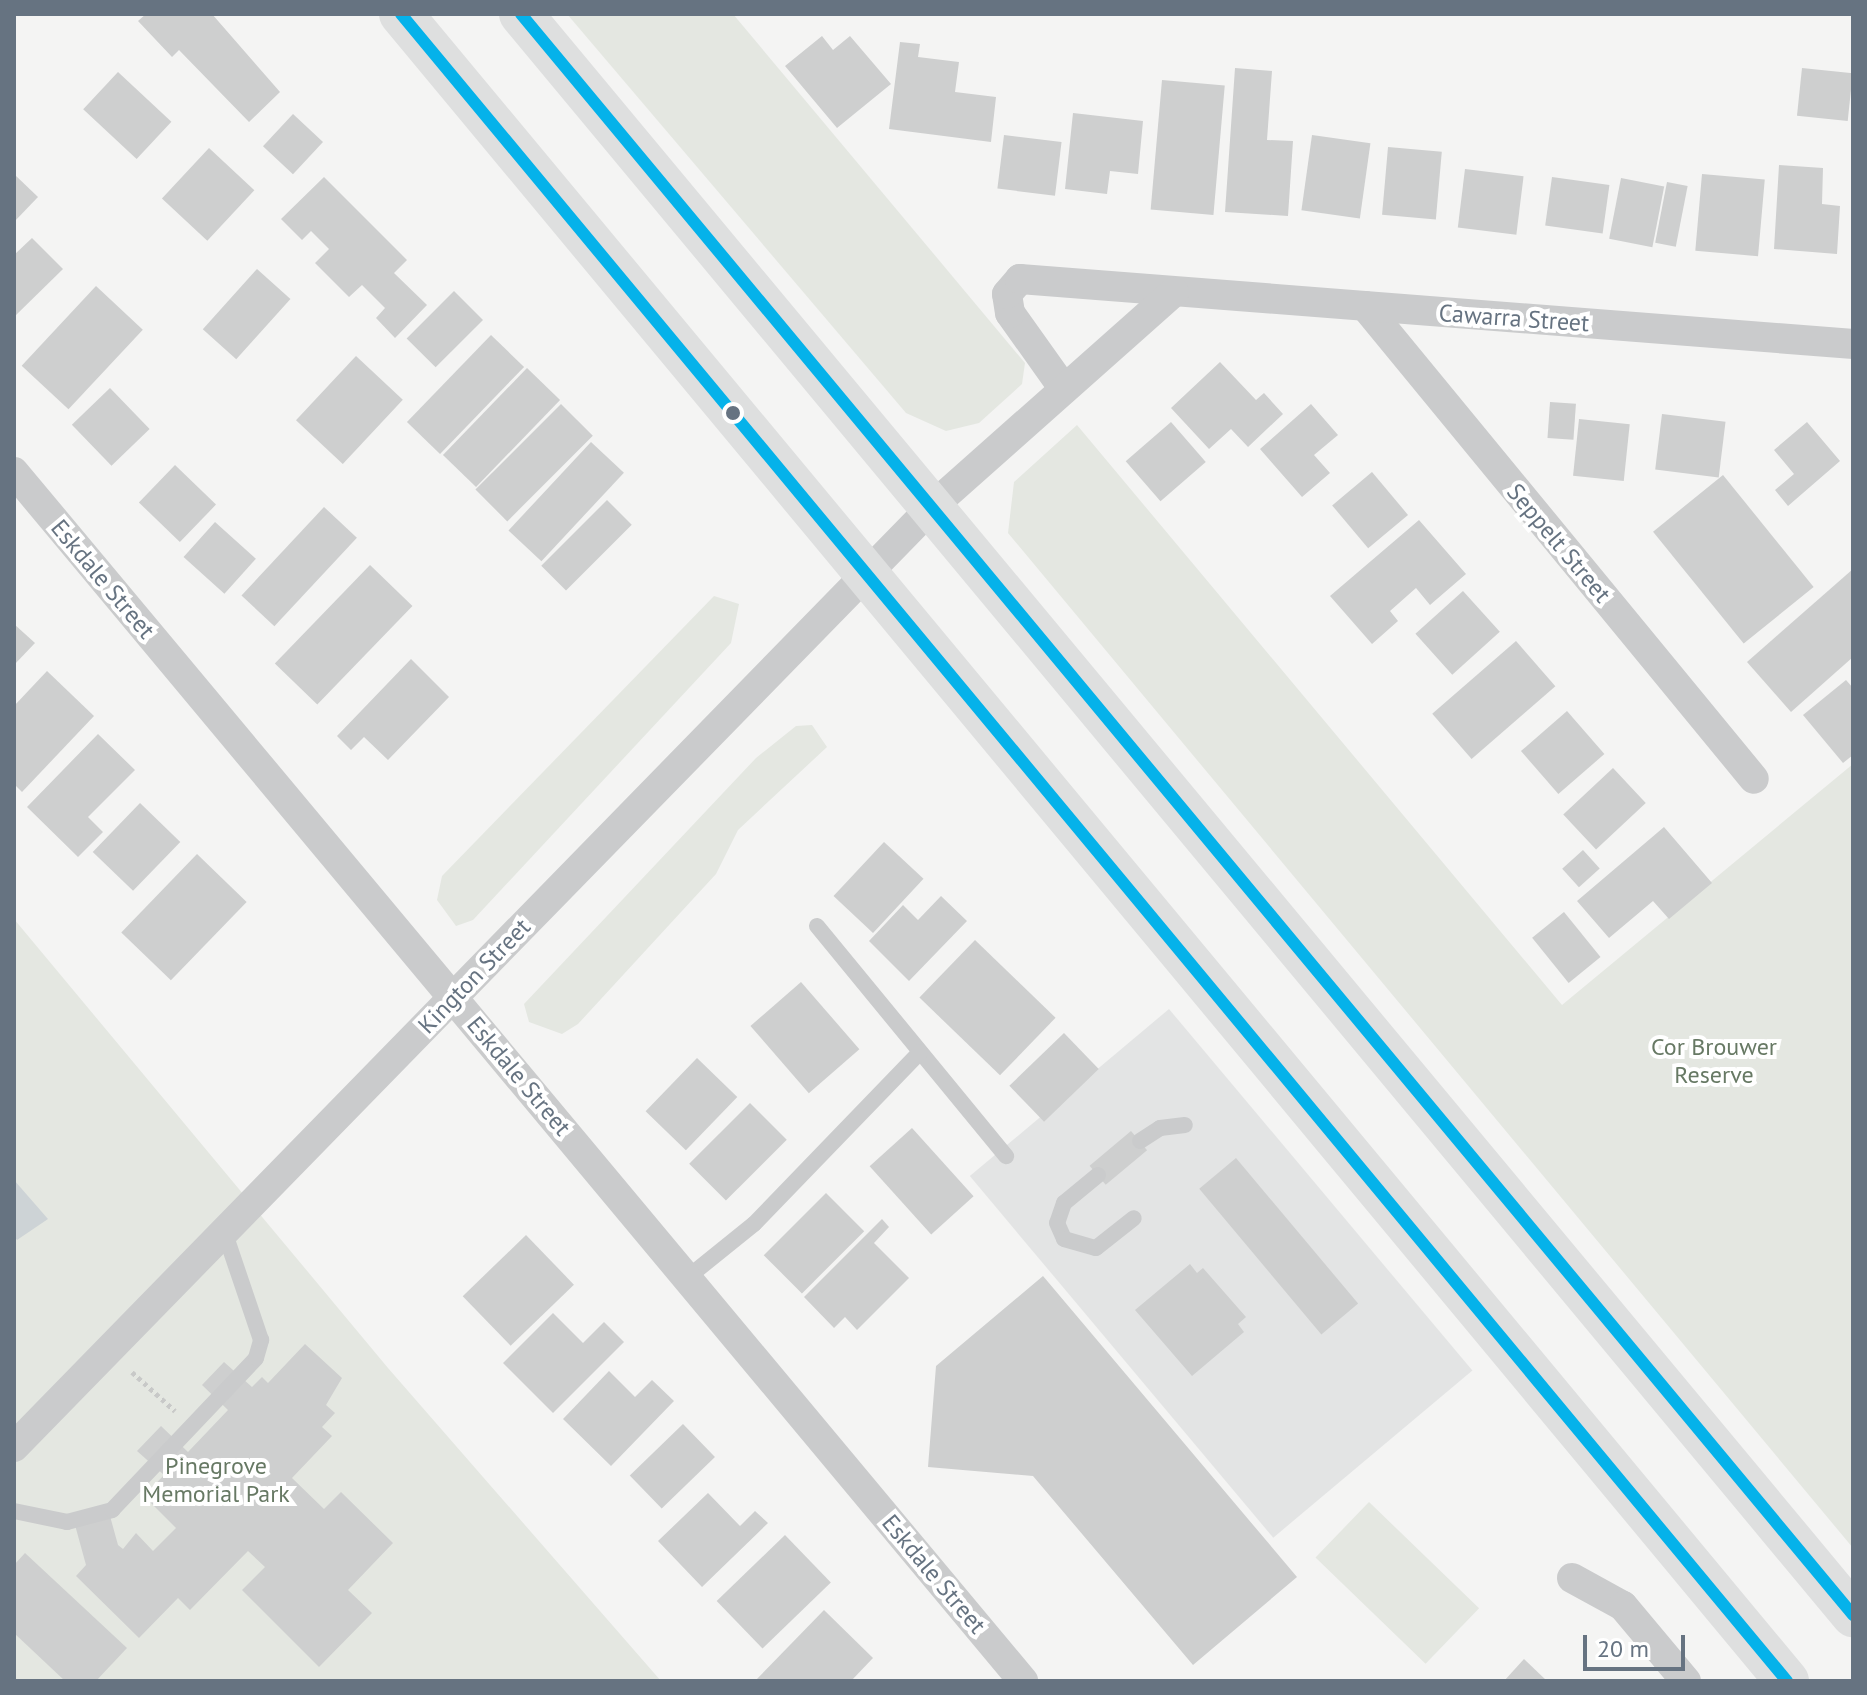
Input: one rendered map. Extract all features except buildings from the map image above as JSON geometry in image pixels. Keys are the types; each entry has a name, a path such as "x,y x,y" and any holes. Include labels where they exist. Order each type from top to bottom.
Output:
{"highway":[{"path":"401,14 1787,1681"},
{"path":"521,14 934,505 1853,1615"}],"street":[{"name":"Cawarra Street","path":"1064,389 1010,313 1011,285 1032,277 1174,292 1853,344"},
{"path":"934,505 1174,292"},
{"name":"Seppelt Street","path":"1365,306 1754,779"},
{"name":"Eskdale Street","path":"14,472 1023,1681"},
{"name":"Kington Street","path":"14,1447 934,505"},
{"path":"1572,1578 1623,1606 1686,1681"}],"lane":[{"path":"817,926 1006,1156"},
{"path":"687,1278 754,1224 920,1052"},
{"path":"1140,1141 1160,1128 1185,1125"},
{"path":"1098,1175 1064,1203 1057,1223 1064,1239 1096,1248 1134,1218"},
{"path":"14,1511 67,1522 98,1517 191,1426 260,1349 224,1231"}],"path":[{"path":"108,1349 191,1426"}],"shaded area":[{"path":"1169,1009 1472,1371 1273,1538 970,1176"},
{"path":"14,1180 48,1219 17,1240 14,1236"}],"green space":[{"path":"567,14 733,14 1025,363 1022,384 979,423 946,431 906,413"},
{"name":"Cor Brouwer Reserve","path":"1077,425 1562,1005 1853,764 1853,1548 1008,533 1014,482"},
{"path":"714,596 739,604 731,643 473,920 456,926 437,900 442,876"},
{"path":"812,725 827,747 738,830 716,874 578,1024 562,1034 529,1022 524,1004 756,758 796,726"},
{"name":"Pinegrove Memorial Park","path":"14,919 388,1368 661,1681 14,1681"},
{"path":"1369,1502 1479,1608 1426,1664 1316,1557"}],"transit line":[{"path":"401,14 1787,1681"},
{"path":"521,14 1853,1615"}]}
